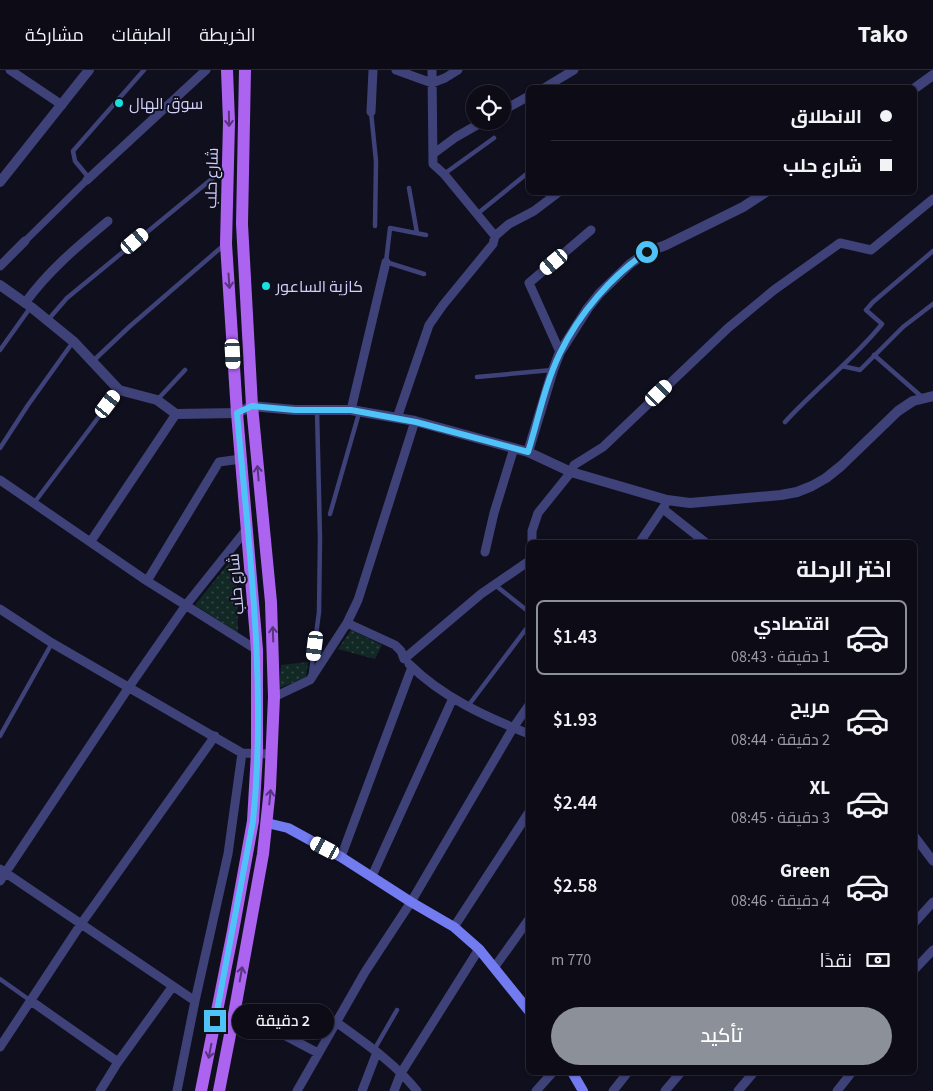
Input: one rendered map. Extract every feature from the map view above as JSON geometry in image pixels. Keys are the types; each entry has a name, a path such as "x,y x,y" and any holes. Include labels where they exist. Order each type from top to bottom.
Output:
{"main road":[{"name":"شارع حلب","path":"201,1091 253,821 257,753 257,650 237,413 226,244 229,122 227,70"},
{"name":"شارع حلب","path":"219,1091 267,823 274,697 271,602 252,406 242,224 245,70"},
{"path":"253,821 288,828 341,856 411,902 454,926 479,949 526,1007"},
{"path":"574,1075 583,1091"}],"street":[{"path":"10,70 62,105"},
{"path":"0,182 89,70"},
{"path":"0,266 88,179 206,70"},
{"path":"371,112 374,70"},
{"path":"396,70 432,83 458,70"},
{"path":"432,70 433,164 444,174 495,236"},
{"path":"549,85 574,70"},
{"path":"917,86 933,74"},
{"path":"511,106 526,98"},
{"path":"433,154 468,130"},
{"path":"397,418 429,325 443,305 494,244 495,236 509,224 534,211 555,195"},
{"path":"528,452 560,352 594,300 630,264 647,252 666,245 744,207 762,195"},
{"path":"532,540 532,531 538,512 571,472 574,465 603,447 702,352 774,290 840,243 871,250 933,199"},
{"path":"28,305 38,285 60,262 108,221"},
{"path":"560,352 529,283 591,230"},
{"path":"355,411 386,262"},
{"path":"0,285 74,342 119,390 157,400 176,414 237,413 252,406 355,411 397,418 528,452 571,472 665,504 797,492 826,478 898,410 912,401 930,398"},
{"path":"91,541 176,414"},
{"path":"274,697 310,680 348,623 358,600 416,422"},
{"path":"485,552 494,513 514,448"},
{"path":"147,581 219,462 241,459"},
{"path":"0,480 147,581 257,650"},
{"path":"665,504 704,540"},
{"path":"641,540 665,504"},
{"path":"195,1001 81,924 2,874 186,605 246,530"},
{"path":"692,540 696,534"},
{"path":"404,659 481,594 526,563"},
{"path":"0,609 52,643 242,753 272,754"},
{"path":"348,623 395,645 401,651 404,659 429,683 453,698 468,707 526,733"},
{"path":"341,856 412,667"},
{"path":"372,876 453,698"},
{"path":"297,1091 364,972 411,902 513,728 526,709"},
{"path":"0,1047 81,924 215,736"},
{"path":"177,1091 228,854 242,753"},
{"path":"454,926 526,817"},
{"path":"917,840 933,862"},
{"path":"917,853 922,847"},
{"path":"917,920 933,902"},
{"path":"494,968 526,923"},
{"path":"394,1091 401,1073 479,949"},
{"path":"917,967 933,950"},
{"path":"102,1090 118,1062 173,986"},
{"path":"31,1001 118,1062"},
{"path":"235,1009 318,1053"},
{"path":"336,1022 401,1073 417,1091"},
{"path":"362,1091 375,1051"},
{"path":"536,1091 550,1075"},
{"path":"613,1091 626,1075"},
{"path":"665,1091 678,1075"},
{"path":"738,1091 751,1075"},
{"path":"838,1091 850,1075"}],"lane":[{"path":"88,179 75,161 73,151 144,70"},
{"path":"371,112 376,161 375,226"},
{"path":"444,174 494,138"},
{"path":"47,321 67,298 228,166"},
{"path":"477,214 526,174"},
{"path":"409,188 417,233"},
{"path":"424,274 386,262 390,228 426,235"},
{"path":"92,362 129,327 226,244"},
{"path":"785,422 804,401 866,344 882,324 866,310 933,251"},
{"path":"842,366 860,370 904,327 933,304"},
{"path":"0,350 28,305"},
{"path":"0,448 28,405 74,342"},
{"path":"874,355 930,398"},
{"path":"157,400 186,370"},
{"path":"477,377 553,370"},
{"path":"34,503 119,390"},
{"path":"310,680 319,612 320,538 317,410"},
{"path":"330,514 355,411"},
{"path":"495,585 526,610"},
{"path":"468,707 526,629"},
{"path":"0,736 52,643"},
{"path":"0,980 31,1001"},
{"path":"375,1051 397,1010"}],"green space":[{"path":"236,554 238,633 195,605"},
{"path":"351,630 382,645 375,659 338,649"},
{"path":"308,662 306,678 279,688 281,665"}],"place":[{"name":"سوق الهال","path":"119,103"},
{"name":"كازية الساعور","path":"266,286"}],"route":[{"path":"215,1021 253,821 256,788 257,650 237,413 252,406 295,410 351,410 416,422 528,452 560,352 588,308 600,293 630,264 647,252"}]}
